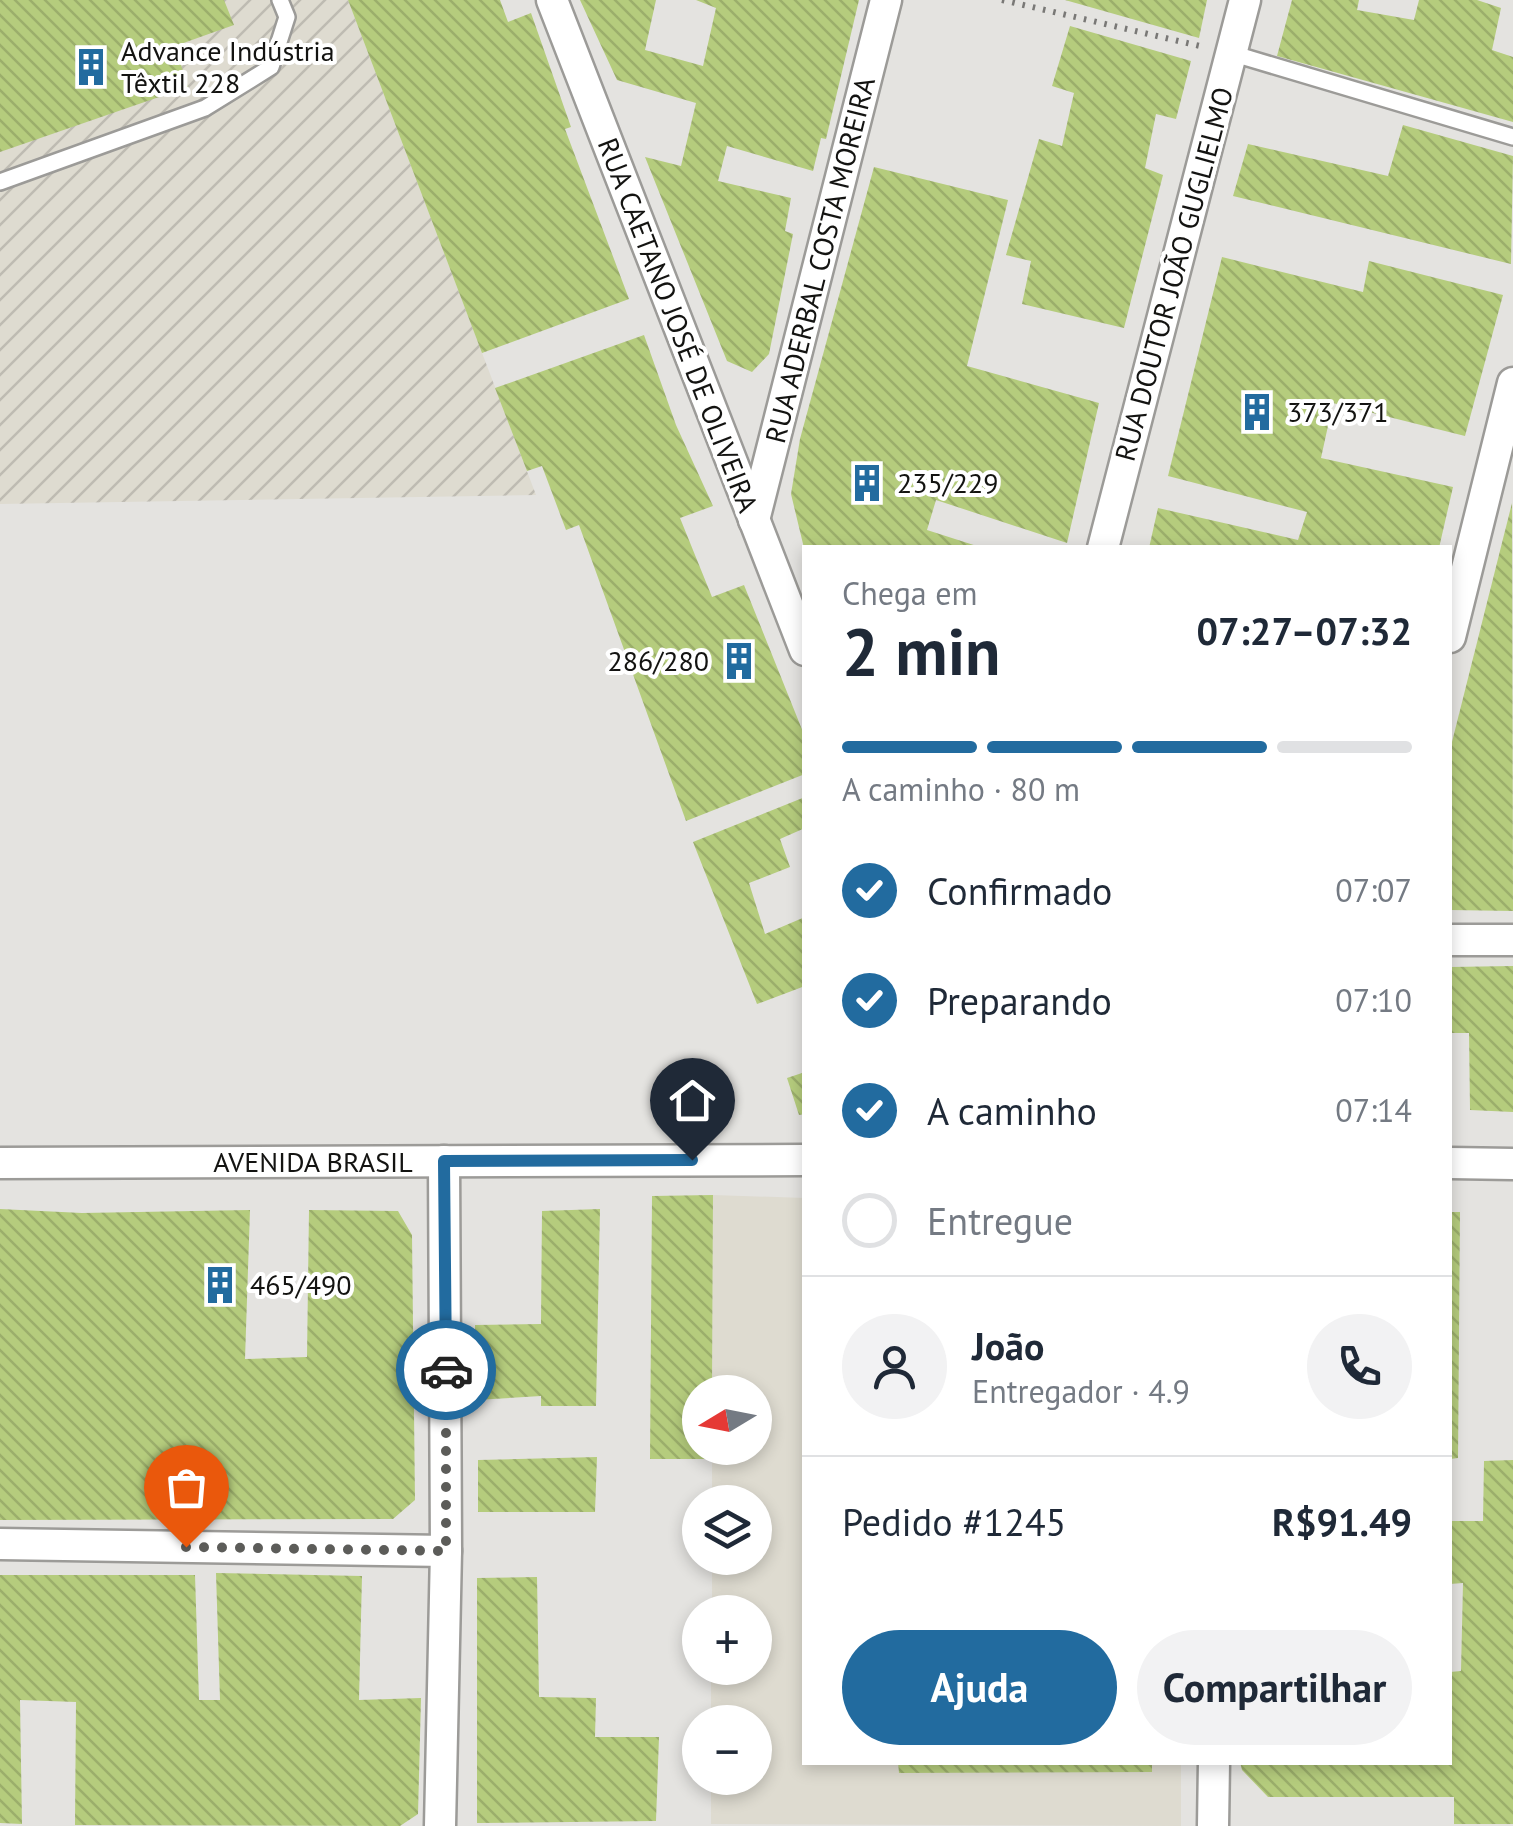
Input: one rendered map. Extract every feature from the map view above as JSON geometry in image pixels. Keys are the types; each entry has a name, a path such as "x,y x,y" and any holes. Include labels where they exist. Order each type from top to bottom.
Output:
{"street":[{"name":"RUA CAETANO JOSÉ DE OLIVEIRA","path":"552,0 802,642"},
{"name":"RUA ADERBAL COSTA MOREIRA","path":"754,520 886,0"},
{"name":"RUA DOUTOR JOÃO GUGLIELMO","path":"1104,545 1245,0"},
{"path":"1452,629 1513,383"},
{"path":"1452,940 1513,940"},
{"name":"AVENIDA BRASIL","path":"0,1163 802,1160"},
{"path":"440,1826 446,1551 444,1161"},
{"path":"1452,1163 1513,1164"},
{"path":"0,1544 446,1551"},
{"path":"1214,1765 1214,1826"}],"lane":[{"path":"0,182 205,108 271,67 287,18 280,0"},
{"path":"1231,53 1513,136"}],"path":[{"path":"1002,0 1231,53"}],"shaded area":[{"path":"0,0 348,0 536,495 0,504"},
{"path":"713,1195 802,1198 802,1765 1181,1765 1181,1826 711,1824 711,1795 772,1795 772,1705 711,1705 711,1685 772,1685 772,1595 712,1595 712,1575 772,1575 772,1485 712,1485 712,1465 772,1465 772,1375 712,1375"}],"building":[{"name":"Advance Indústria Têxtil 228","path":"0,0 224,0 234,25 175,46 188,87 0,152"},
{"path":"348,0 500,0 508,22 531,13 571,127 565,129 629,299 482,353"},
{"path":"580,0 656,0 645,50 703,66 716,8 696,0 859,0 826,139 821,138 813,171 727,146 718,181 791,198 785,231 793,234 769,354 752,372 727,361 645,157 681,166 696,103 617,80"},
{"path":"1065,0 1207,0 1199,38"},
{"path":"1292,0 1359,0 1357,10 1414,20 1419,0 1477,0 1501,8 1492,50 1513,57 1513,122 1277,56"},
{"path":"1070,26 1191,61 1176,119 1156,114 1145,168 1163,175 1124,328 1022,304 1031,261 1006,255 1039,139 1062,146 1074,93 1052,86"},
{"path":"1403,125 1513,156 1511,264 1233,196 1248,144 1388,176"},
{"path":"874,167 1008,200 967,366 1099,403 1067,543 936,500 927,530 974,545 803,545 791,494 800,439"},
{"path":"1222,257 1363,292 1369,261 1503,295 1465,436 1333,403 1321,458 1453,487 1440,545 1150,545 1158,508 1298,540 1307,512 1168,476"},
{"path":"644,335 676,425 713,506 680,518 712,597 744,585 802,730 802,775 686,821 579,525 566,530 542,466 527,471 495,388"},
{"path":"1512,503 1513,911 1452,910 1452,742"},
{"path":"802,798 802,829 780,839 790,867 749,883 765,934 802,918 802,987 757,1004 693,842"},
{"path":"1513,966 1513,1112 1470,1110 1469,1033 1452,1033 1452,967"},
{"path":"802,1073 802,1114 799,1115 787,1078"},
{"path":"713,1195 712,1375 682,1375 682,1459 650,1459 652,1196"},
{"path":"0,1209 82,1213 250,1210 245,1359 307,1357 309,1210 398,1211 412,1235 415,1500 393,1519 0,1520"},
{"path":"600,1209 596,1406 541,1406 541,1396 476,1400 475,1325 541,1324 542,1211"},
{"path":"1452,1212 1460,1212 1458,1458 1452,1459"},
{"path":"597,1457 595,1512 478,1512 478,1460"},
{"path":"1513,1460 1513,1824 1454,1824 1454,1797 1268,1797 1241,1765 1452,1765 1452,1672 1461,1671 1463,1583 1452,1584 1452,1521 1483,1521 1484,1461"},
{"path":"216,1573 362,1576 359,1700 421,1698 418,1814 400,1826 75,1825 76,1702 20,1700 22,1824 0,1823 0,1575 195,1575 199,1700 220,1700"},
{"path":"537,1577 539,1697 596,1698 595,1737 659,1737 656,1821 477,1823 477,1578"},
{"path":"898,1765 1152,1765 1152,1772 899,1773"}],"way so far":[{"path":"186,1547 446,1551 446,1370"}],"place":[{"name":"Advance Indústria Têxtil 228","path":"91,67"},
{"name":"373/371","path":"1257,412"},
{"name":"235/229","path":"867,483"},
{"name":"286/280","path":"739,661"},
{"name":"465/490","path":"220,1285"}],"route":[{"path":"446,1370 444,1161 692,1160"}]}
